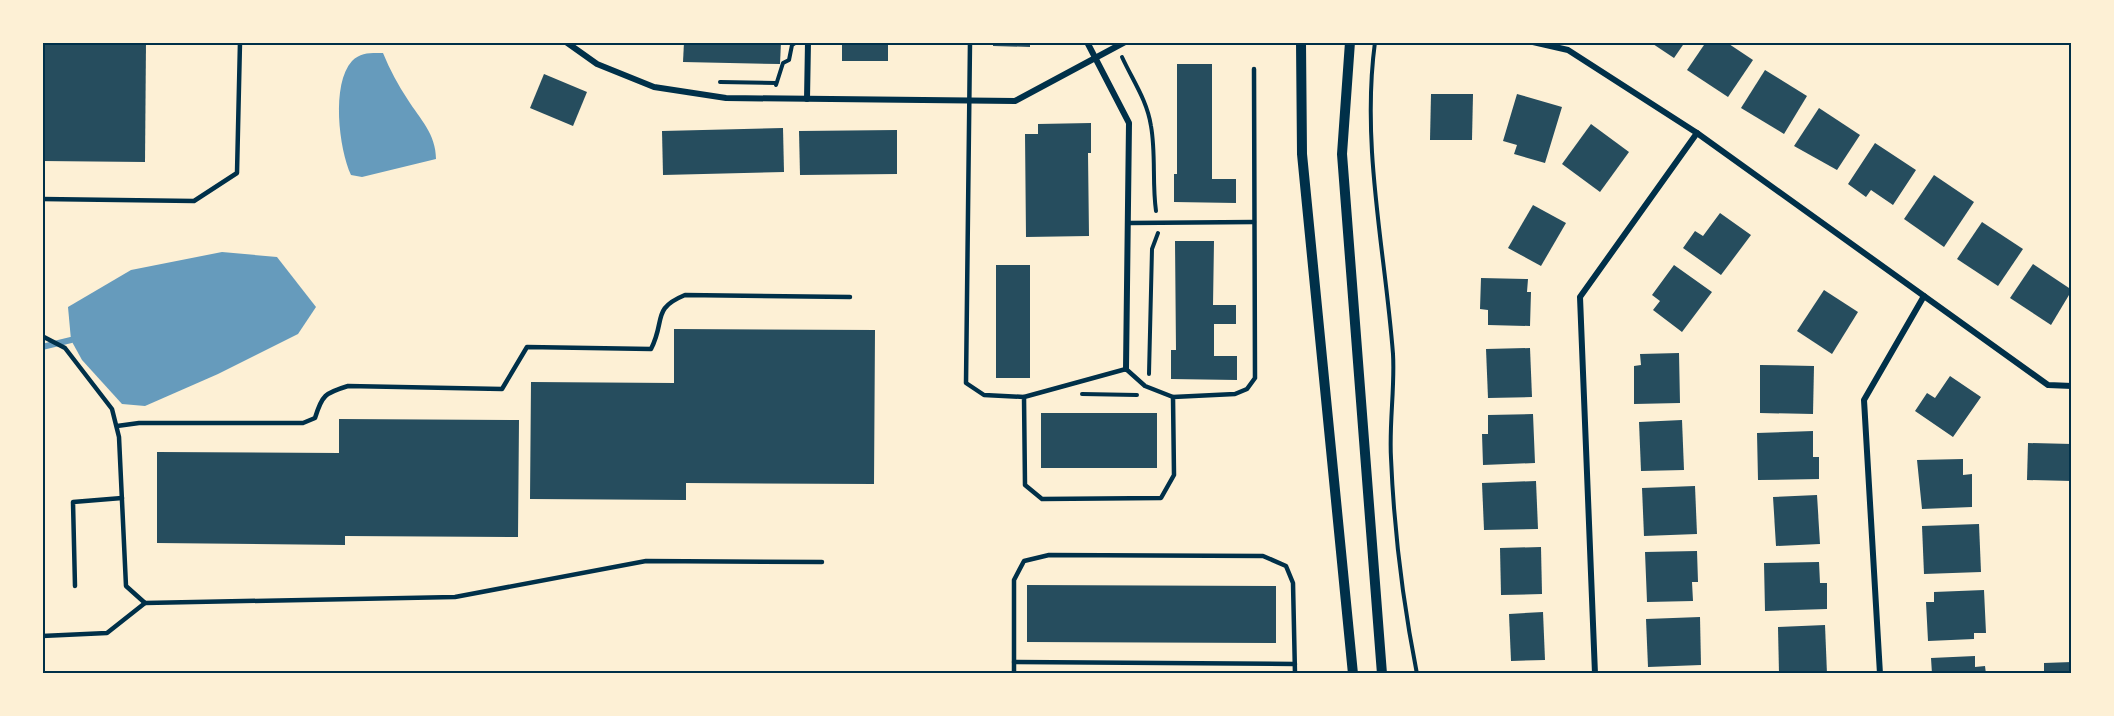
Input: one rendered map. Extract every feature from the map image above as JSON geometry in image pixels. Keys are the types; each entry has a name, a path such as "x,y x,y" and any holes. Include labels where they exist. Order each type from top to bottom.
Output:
{"street":[{"path":"566,42 597,64 654,87 726,98 1015,101 1125,42"},
{"path":"807,99 808,42"},
{"path":"1087,42 1129,123 1126,369"},
{"path":"1301,42 1302,154 1353,674"},
{"path":"1350,42 1343,164 1382,674"},
{"path":"1533,42 1568,50 1696,133 2048,385 2072,386"},
{"path":"1568,50 1572,42"},
{"path":"1595,674 1580,297 1696,133"},
{"path":"1880,674 1864,400 1924,296"}],"lane":[{"path":"42,199 194,201 237,173 240,42"},
{"path":"970,42 966,383 984,395 1024,397 1126,369 1145,386 1173,397 1235,394 1247,389 1255,378 1254,69"},
{"path":"1129,223 1254,222"},
{"path":"117,426 139,423 303,423 315,418 321,399 330,392 348,386 502,389 527,346 651,349 658,336 661,312 667,302 685,295 850,297"},
{"path":"42,336 65,348 112,409 117,426 123,498 126,586 145,603"},
{"path":"1024,397 1025,485 1042,499 1161,498 1174,475 1173,397"},
{"path":"75,586 73,502 123,498"},
{"path":"1014,674 1014,580 1024,561 1049,555 1263,556 1286,566 1293,583 1295,674"},
{"path":"42,636 107,633 145,603 455,597 646,561 822,562"},
{"path":"1014,662 1295,664"}],"path":[{"path":"718,82 776,83 783,63 789,60 792,45 795,42"},
{"path":"1375,42 1370,75 1374,180 1393,356 1391,457 1405,615 1417,674"}],"water":[{"path":"383,53 391,71 430,134 436,159 362,177 351,175 343,149 339,117 341,85 345,71 355,58 366,54"},
{"path":"222,252 277,257 316,307 298,334 218,374 145,406 122,404 82,360 71,340 68,307 131,270"}],"building":[{"path":"42,42 146,42 145,162 42,161"},
{"path":"684,42 781,42 780,64 683,62"},
{"path":"842,42 888,42 888,61 842,61"},
{"path":"993,42 1030,42 1030,47 993,46"},
{"path":"1650,42 1685,42 1674,58"},
{"path":"1706,42 1726,42 1753,60 1728,97 1687,70"},
{"path":"1177,64 1212,64 1212,179 1236,179 1236,203 1174,202 1174,174 1177,174"},
{"path":"1765,70 1807,96 1784,134 1741,108"},
{"path":"544,74 587,92 573,126 530,108"},
{"path":"1431,94 1473,94 1472,140 1430,140"},
{"path":"1517,94 1562,107 1545,163 1514,154 1517,145 1503,141"},
{"path":"1819,108 1860,135 1837,170 1794,146"},
{"path":"1091,123 1091,153 1088,153 1089,236 1026,237 1025,134 1038,134 1038,124"},
{"path":"1591,124 1629,152 1600,192 1562,164"},
{"path":"783,128 784,172 663,175 662,131"},
{"path":"897,130 897,174 800,175 799,131"},
{"path":"1875,143 1916,170 1893,205 1871,190 1866,197 1848,184"},
{"path":"1934,175 1974,202 1944,247 1904,219"},
{"path":"1533,205 1566,223 1541,266 1508,248"},
{"path":"1720,213 1751,235 1721,275 1683,248 1695,231 1703,236"},
{"path":"1982,222 2023,249 1998,286 1957,259"},
{"path":"1175,241 1214,241 1213,305 1236,305 1236,324 1214,324 1214,356 1237,356 1237,380 1171,379 1171,350 1176,350"},
{"path":"2033,264 2072,290 2051,325 2010,298"},
{"path":"996,265 1030,265 1030,378 996,378"},
{"path":"1674,265 1712,292 1682,332 1653,310 1660,301 1652,295"},
{"path":"1481,278 1528,279 1527,292 1531,292 1530,326 1488,325 1488,310 1480,309"},
{"path":"1824,290 1858,312 1832,354 1797,331"},
{"path":"674,329 875,330 874,484 686,483 686,500 530,499 531,382 674,383"},
{"path":"1530,348 1532,397 1488,398 1486,349"},
{"path":"1679,353 1680,403 1634,404 1634,366 1641,365 1640,354"},
{"path":"1760,365 1814,366 1813,414 1760,413"},
{"path":"1950,376 1981,397 1953,437 1915,411 1927,393 1935,398"},
{"path":"1041,413 1157,413 1157,468 1041,468"},
{"path":"1533,414 1535,463 1483,465 1482,434 1488,434 1488,415"},
{"path":"339,419 519,420 518,537 345,536 345,545 157,543 157,452 339,453"},
{"path":"1682,420 1684,470 1641,471 1639,422"},
{"path":"1813,431 1813,457 1819,457 1819,479 1758,480 1757,433"},
{"path":"2028,443 2072,444 2072,481 2027,480"},
{"path":"1963,459 1963,475 1972,474 1972,507 1922,509 1917,460"},
{"path":"1536,481 1538,529 1484,530 1482,483"},
{"path":"1695,486 1697,534 1644,536 1642,488"},
{"path":"1817,495 1820,544 1776,546 1773,497"},
{"path":"1979,524 1981,572 1924,574 1922,526"},
{"path":"1541,547 1542,594 1501,595 1500,548"},
{"path":"1697,551 1698,582 1692,582 1693,601 1647,602 1645,552"},
{"path":"1819,562 1820,583 1827,583 1827,609 1765,611 1764,563"},
{"path":"1027,585 1276,586 1276,643 1027,642"},
{"path":"1984,590 1986,633 1974,633 1974,639 1928,641 1926,602 1934,602 1934,592"},
{"path":"1543,612 1545,660 1511,661 1509,614"},
{"path":"1700,617 1701,665 1648,667 1646,619"},
{"path":"1825,625 1827,674 1779,674 1778,627"},
{"path":"1975,656 1975,667 1985,666 1986,674 1932,674 1931,658"},
{"path":"2072,662 2072,674 2044,674 2044,663"}],"waterway":[{"path":"42,347 71,340"}]}
